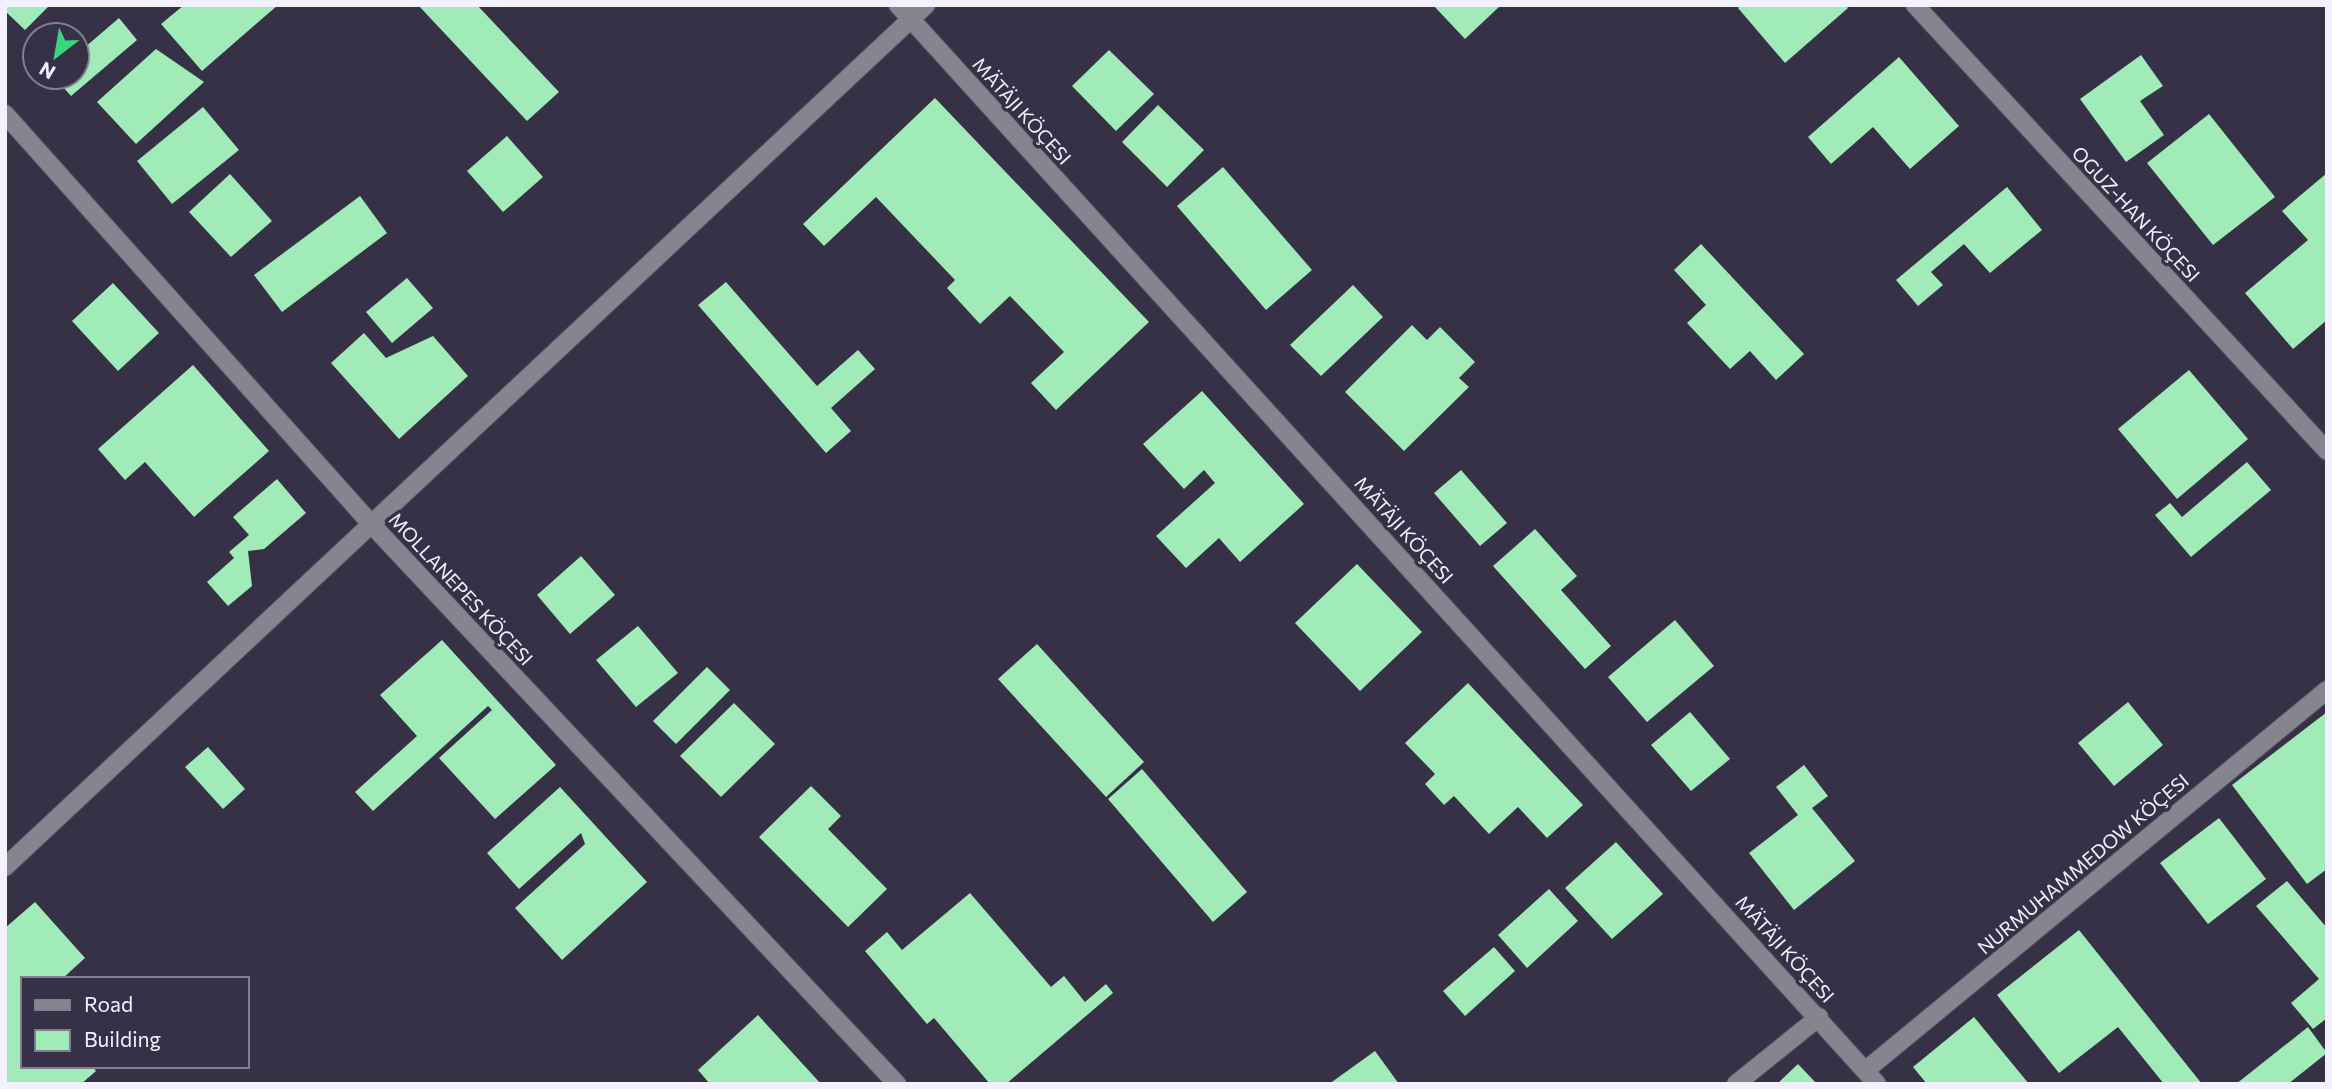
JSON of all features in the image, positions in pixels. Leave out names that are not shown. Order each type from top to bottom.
[{"type":"street","name":"MÄTÄJI KÖÇESI","points":[[898,5],[1871,1077]]},
{"type":"street","points":[[5,867],[373,526],[926,5]]},
{"type":"street","name":"OGUZ-HAN KÖÇESI","points":[[1915,5],[2327,451]]},
{"type":"street","name":"MOLLANEPES KÖÇESI","points":[[5,114],[373,526],[897,1084]]},
{"type":"street","name":"NURMUHAMMEDOW KÖÇESI","points":[[1871,1077],[2327,690]]},
{"type":"street","points":[[1736,1084],[1819,1017]]},
{"type":"building","points":[[5,5],[50,5],[34,21],[21,21],[21,26],[5,11]]},
{"type":"building","points":[[184,5],[278,5],[202,71],[161,24]]},
{"type":"building","points":[[418,5],[477,5],[559,92],[527,121]]},
{"type":"building","points":[[1433,5],[1501,5],[1465,39]]},
{"type":"building","points":[[1741,5],[1846,5],[1848,8],[1785,63],[1738,8]]},
{"type":"building","points":[[119,18],[137,40],[91,79],[91,42]]},
{"type":"building","points":[[156,49],[204,82],[136,144],[97,102]]},
{"type":"building","points":[[1109,50],[1154,94],[1116,131],[1072,86]]},
{"type":"building","points":[[2141,55],[2163,86],[2140,101],[2164,135],[2126,162],[2080,99]]},
{"type":"building","points":[[1899,57],[1959,126],[1910,169],[1873,127],[1831,164],[1808,137]]},
{"type":"building","points":[[935,98],[1149,322],[1056,410],[1031,383],[1064,352],[1010,296],[980,324],[947,288],[955,280],[876,197],[824,246],[803,224]]},
{"type":"building","points":[[1158,105],[1204,150],[1167,187],[1122,142]]},
{"type":"building","points":[[203,107],[239,150],[172,204],[137,161]]},
{"type":"building","points":[[2209,114],[2275,197],[2213,245],[2147,163]]},
{"type":"building","points":[[507,136],[543,177],[503,212],[467,171]]},
{"type":"building","points":[[1223,167],[1312,270],[1266,310],[1177,206]]},
{"type":"building","points":[[2327,173],[2327,320],[2293,349],[2245,293],[2308,240],[2282,211]]},
{"type":"building","points":[[230,174],[272,221],[231,257],[189,212]]},
{"type":"building","points":[[2007,187],[2042,230],[1990,273],[1964,244],[1931,272],[1943,285],[1918,306],[1896,280]]},
{"type":"building","points":[[360,196],[387,233],[282,312],[254,275]]},
{"type":"building","points":[[1701,244],[1804,354],[1776,380],[1750,351],[1730,369],[1687,323],[1706,305],[1674,270]]},
{"type":"building","points":[[407,278],[433,308],[392,343],[366,312]]},
{"type":"building","points":[[726,282],[817,386],[858,350],[875,369],[831,408],[851,431],[826,453],[698,305]]},
{"type":"building","points":[[113,283],[159,333],[118,371],[72,321]]},
{"type":"building","points":[[1353,285],[1383,317],[1321,376],[1290,345]]},
{"type":"building","points":[[1412,325],[1427,340],[1440,327],[1475,362],[1459,378],[1469,387],[1404,451],[1345,392]]},
{"type":"building","points":[[364,333],[386,358],[433,336],[468,376],[399,439],[331,363]]},
{"type":"building","points":[[193,365],[269,451],[194,517],[145,462],[125,480],[98,449]]},
{"type":"building","points":[[2189,370],[2248,439],[2177,499],[2118,429]]},
{"type":"building","points":[[1202,391],[1304,504],[1240,562],[1219,538],[1186,568],[1156,536],[1215,483],[1204,470],[1184,489],[1143,444]]},
{"type":"building","points":[[2247,462],[2271,490],[2191,557],[2155,515],[2170,503],[2182,517]]},
{"type":"building","points":[[1461,470],[1507,523],[1480,546],[1434,493]]},
{"type":"building","points":[[277,479],[306,513],[264,549],[248,551],[252,586],[228,606],[207,582],[234,558],[229,552],[249,535],[233,517]]},
{"type":"building","points":[[1535,529],[1577,576],[1561,590],[1611,646],[1585,669],[1493,566]]},
{"type":"building","points":[[581,556],[615,595],[570,634],[537,595]]},
{"type":"building","points":[[1357,564],[1422,632],[1360,691],[1295,623]]},
{"type":"building","points":[[1675,620],[1714,666],[1647,722],[1608,677]]},
{"type":"building","points":[[638,626],[678,673],[636,707],[596,660]]},
{"type":"building","points":[[442,640],[556,765],[495,819],[439,758],[492,710],[488,706],[373,811],[355,792],[417,736],[380,695]]},
{"type":"building","points":[[1037,644],[1144,762],[1106,797],[998,679]]},
{"type":"building","points":[[707,667],[730,690],[676,744],[653,721]]},
{"type":"building","points":[[1468,683],[1583,805],[1547,838],[1518,807],[1489,834],[1454,796],[1444,805],[1425,784],[1435,774],[1405,743]]},
{"type":"building","points":[[2128,702],[2163,745],[2114,786],[2078,743]]},
{"type":"building","points":[[734,703],[775,744],[721,797],[680,756]]},
{"type":"building","points":[[1690,712],[1730,759],[1691,791],[1651,745]]},
{"type":"building","points":[[2327,712],[2327,869],[2307,884],[2232,785]]},
{"type":"building","points":[[208,747],[245,789],[223,809],[185,767]]},
{"type":"building","points":[[1804,765],[1828,796],[1812,808],[1855,861],[1794,910],[1749,853],[1798,815],[1776,787]]},
{"type":"building","points":[[1142,769],[1247,892],[1213,922],[1108,799]]},
{"type":"building","points":[[811,786],[841,816],[828,829],[887,889],[848,927],[759,837]]},
{"type":"building","points":[[560,787],[647,882],[562,960],[515,908],[585,844],[581,833],[519,889],[487,853]]},
{"type":"building","points":[[2219,818],[2266,879],[2208,924],[2160,863]]},
{"type":"building","points":[[1616,842],[1663,894],[1612,939],[1565,888]]},
{"type":"building","points":[[2287,881],[2327,928],[2327,1018],[2313,1029],[2291,1003],[2319,979],[2256,906]]},
{"type":"building","points":[[1549,889],[1578,921],[1527,968],[1498,935]]},
{"type":"building","points":[[970,893],[1051,987],[1064,976],[1085,1002],[1106,984],[1113,993],[1006,1084],[990,1084],[934,1018],[927,1024],[865,951],[887,932],[902,950]]},
{"type":"building","points":[[35,902],[85,958],[64,977],[21,977],[21,1068],[94,1068],[96,1071],[81,1084],[5,1084],[5,928]]},
{"type":"building","points":[[2079,930],[2202,1084],[2164,1084],[2118,1027],[2059,1073],[1997,995]]},
{"type":"building","points":[[1494,947],[1515,971],[1465,1016],[1443,991]]},
{"type":"building","points":[[758,1015],[821,1084],[710,1084],[698,1070]]},
{"type":"building","points":[[1974,1017],[2029,1084],[1927,1084],[1913,1067]]},
{"type":"building","points":[[2308,1027],[2327,1053],[2288,1084],[2236,1084]]},
{"type":"building","points":[[1375,1051],[1399,1084],[1329,1084]]},
{"type":"building","points":[[1798,1064],[1817,1084],[1777,1084]]}]
